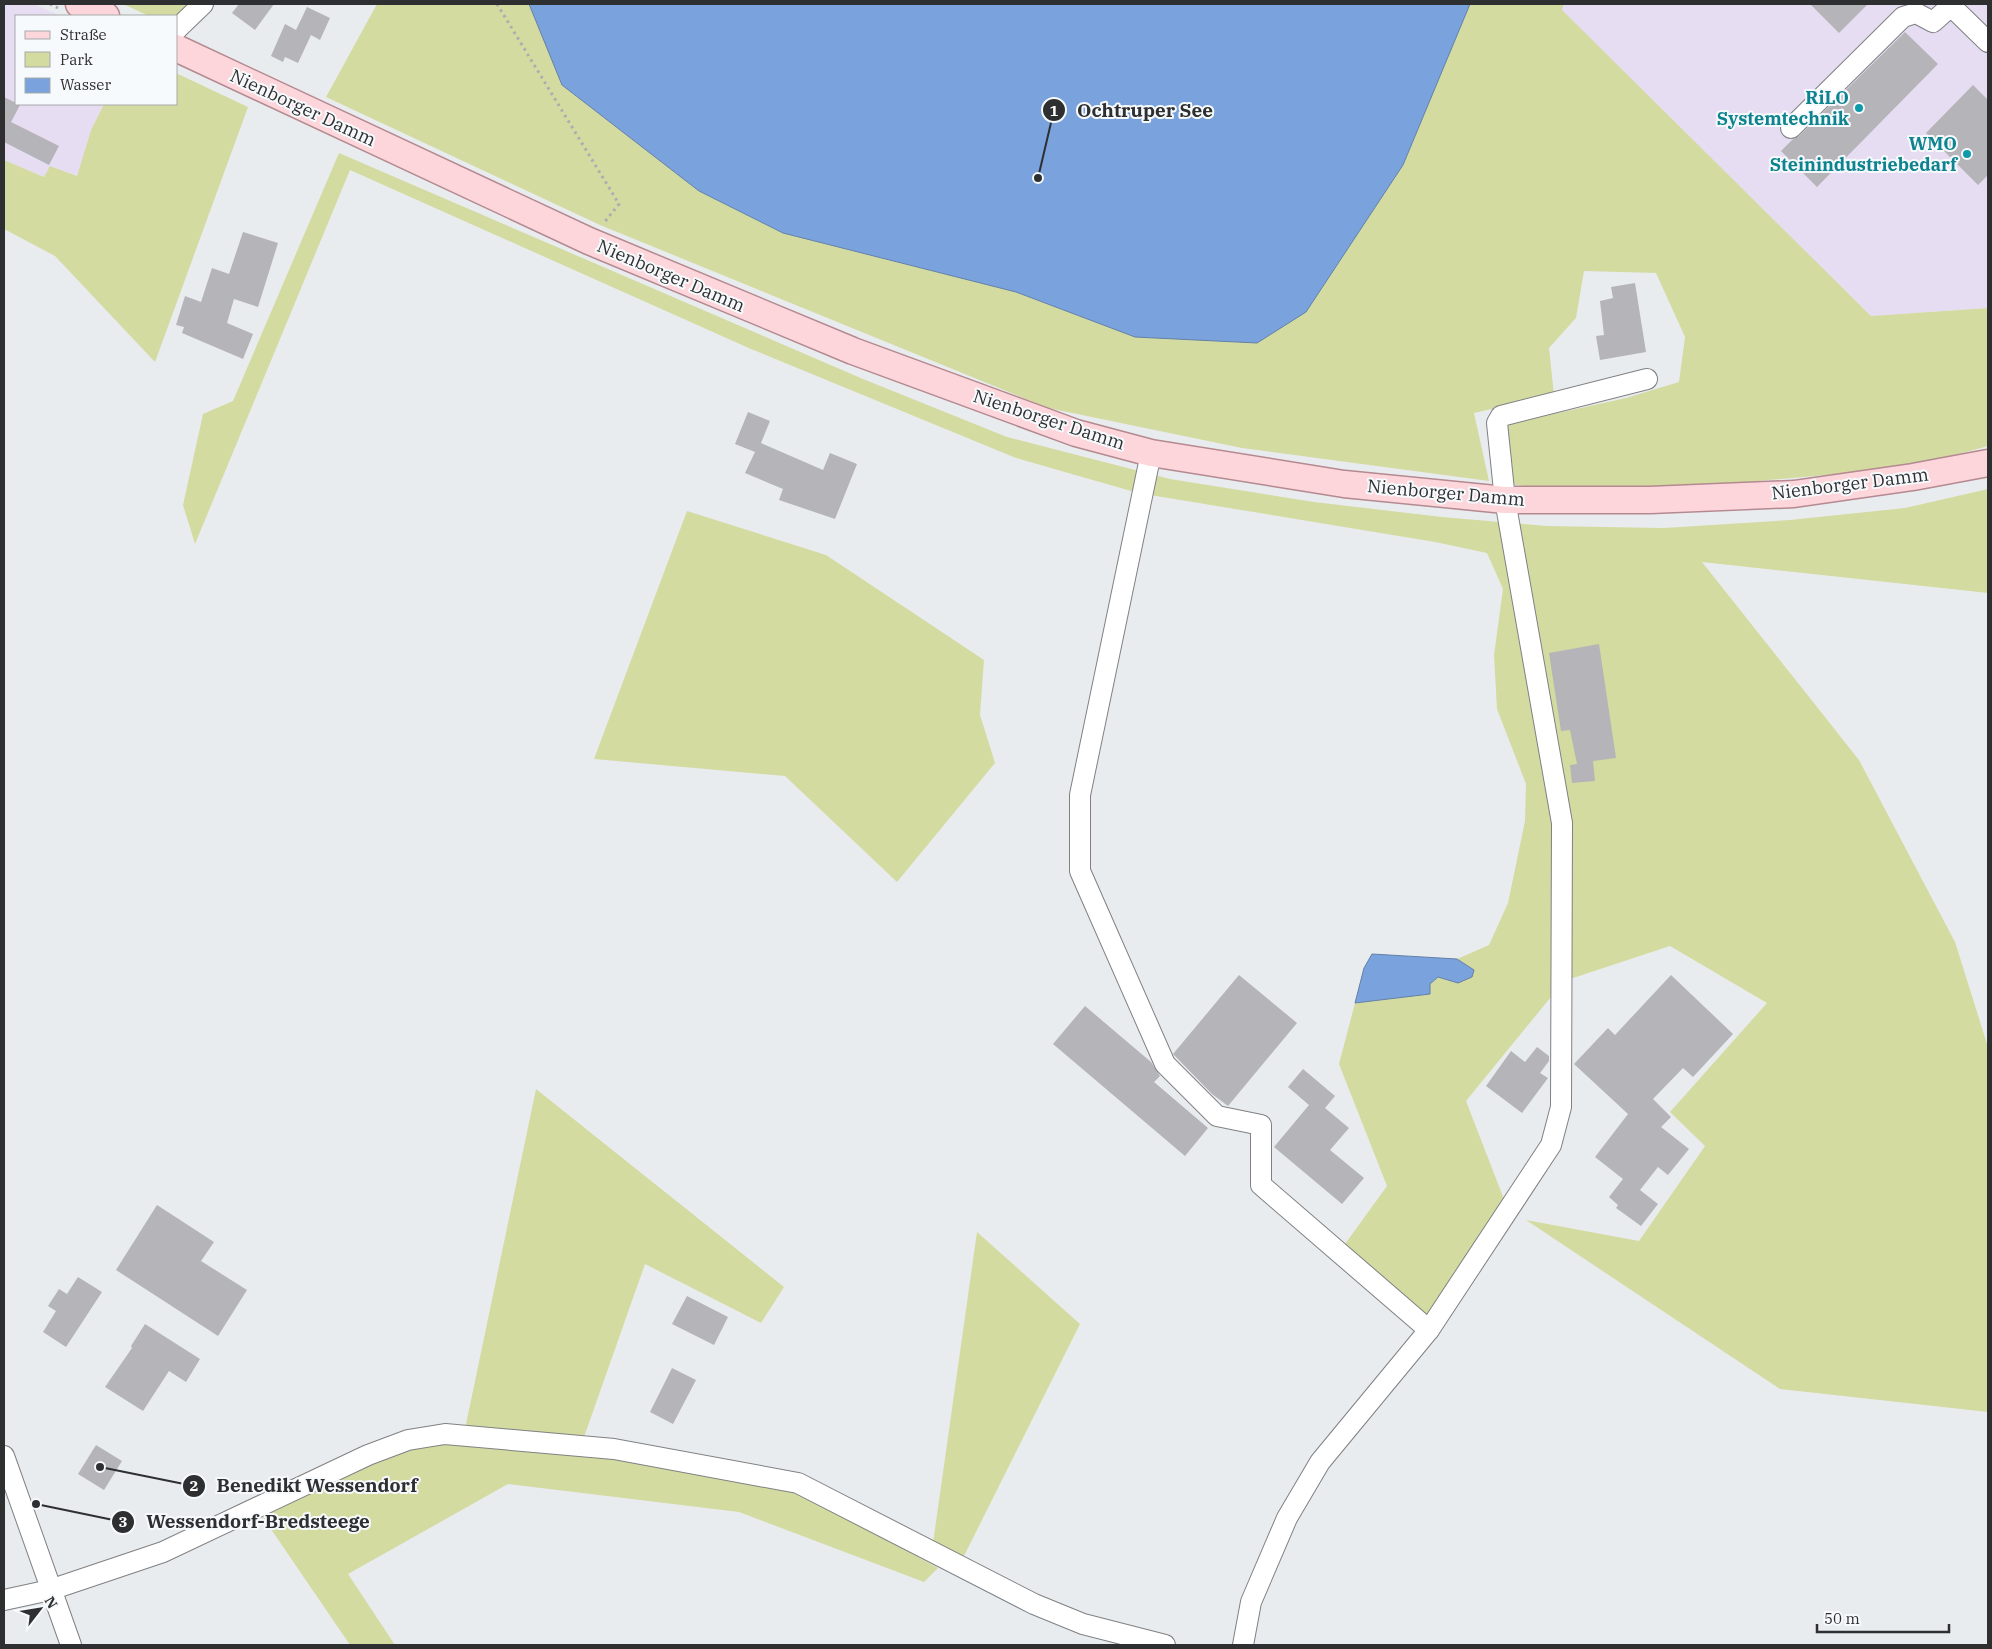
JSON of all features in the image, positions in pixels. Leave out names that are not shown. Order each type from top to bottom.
[{"type":"main road","points":[[79,4],[104,15]]},
{"type":"main road","name":"Nienborger Damm","points":[[178,49],[589,241],[853,351],[1076,433],[1151,453],[1344,484],[1505,500],[1650,500],[1794,494],[1913,477],[1988,463]]},
{"type":"street","points":[[178,28],[203,4]]},
{"type":"street","points":[[1791,128],[1903,17],[1916,13],[1933,22],[1950,5],[1988,42]]},
{"type":"street","points":[[1243,1645],[1251,1602],[1287,1518],[1320,1462],[1429,1330],[1551,1145],[1561,1106],[1562,823],[1505,500],[1497,423],[1501,416],[1646,379]]},
{"type":"street","points":[[1151,453],[1080,795],[1080,871],[1165,1064],[1217,1116],[1262,1125],[1261,1185],[1429,1330]]},
{"type":"street","points":[[4,1600],[50,1590],[163,1552],[368,1455],[408,1440],[445,1434],[614,1449],[798,1483],[1034,1604],[1083,1624],[1165,1645]]},
{"type":"street","points":[[4,1456],[71,1645]]},
{"type":"path","points":[[497,4],[619,204],[589,241]]},
{"type":"shaded area","points":[[4,4],[34,4],[58,15],[15,15],[15,105],[104,105],[91,130],[77,176],[51,166],[44,177],[4,160]]},
{"type":"shaded area","points":[[1564,4],[1988,4],[1988,308],[1871,316],[1561,10]]},
{"type":"green space","points":[[123,4],[189,4],[176,15],[147,15]]},
{"type":"green space","points":[[377,4],[529,4],[562,85],[699,191],[783,233],[1016,292],[1135,337],[1306,312],[1403,165],[1470,4],[1564,4],[1562,10],[1871,316],[1988,308],[1988,446],[1908,468],[1735,483],[1569,493],[1511,484],[1504,425],[1626,398],[1679,382],[1685,337],[1656,273],[1584,271],[1576,318],[1549,348],[1554,395],[1474,413],[1489,481],[1242,448],[1048,408],[600,225],[326,97]]},
{"type":"green space","points":[[178,74],[248,107],[155,362],[55,256],[4,229],[4,160],[44,177],[50,166],[77,176],[91,130],[104,105],[178,105]]},
{"type":"green space","points":[[339,153],[863,379],[1007,437],[1170,479],[1314,502],[1442,517],[1547,526],[1664,528],[1790,520],[1905,508],[1988,489],[1988,593],[1702,562],[1859,760],[1955,942],[1988,1047],[1988,1412],[1780,1389],[1526,1220],[1639,1241],[1705,1146],[1670,1112],[1767,1003],[1670,946],[1564,981],[1466,1101],[1507,1207],[1425,1320],[1340,1251],[1387,1186],[1339,1064],[1355,1003],[1430,994],[1430,984],[1438,977],[1458,982],[1473,970],[1457,959],[1489,945],[1508,903],[1525,821],[1526,784],[1497,709],[1494,655],[1503,589],[1487,553],[1435,542],[1138,493],[1016,458],[751,349],[350,170],[195,544],[183,505],[203,414],[233,401]]},
{"type":"green space","points":[[687,511],[826,555],[984,660],[980,715],[995,763],[897,882],[785,776],[594,759]]},
{"type":"green space","points":[[536,1089],[784,1287],[761,1323],[645,1264],[584,1437],[465,1429]]},
{"type":"green space","points":[[977,1232],[1080,1324],[963,1558],[933,1543]]},
{"type":"green space","points":[[443,1437],[609,1455],[795,1490],[938,1568],[924,1582],[739,1512],[508,1484],[348,1574],[395,1645],[350,1645],[260,1513],[374,1459]]},
{"type":"water","points":[[529,4],[1470,4],[1403,165],[1306,312],[1257,343],[1135,337],[1016,292],[783,233],[699,191],[562,85]]},
{"type":"water","points":[[1372,954],[1457,959],[1474,970],[1472,977],[1458,983],[1438,977],[1430,984],[1430,994],[1355,1003],[1364,968]]},
{"type":"building","points":[[239,4],[274,4],[255,30],[232,13]]},
{"type":"building","points":[[1810,4],[1868,4],[1839,33]]},
{"type":"building","points":[[307,7],[330,18],[320,40],[311,35],[298,63],[285,57],[283,62],[271,56],[285,24],[296,30]]},
{"type":"building","name":"RiLO Systemtechnik","points":[[1905,32],[1938,64],[1817,187],[1781,151],[1799,136]]},
{"type":"building","name":"WMO Steinindustriebedarf","points":[[1973,85],[1988,100],[1988,175],[1978,185],[1926,133]]},
{"type":"building","points":[[4,97],[15,102],[15,105],[20,105],[11,122],[59,146],[49,165],[4,142]]},
{"type":"building","points":[[243,232],[278,243],[258,307],[234,299],[227,323],[253,334],[243,359],[182,333],[184,327],[176,325],[185,296],[201,302],[212,268],[229,274]]},
{"type":"building","points":[[1635,283],[1646,352],[1600,360],[1596,336],[1604,335],[1600,301],[1613,298],[1611,287]]},
{"type":"building","points":[[748,412],[770,421],[761,443],[823,470],[830,453],[857,464],[835,519],[779,500],[783,489],[745,473],[755,452],[735,444]]},
{"type":"building","points":[[1599,644],[1616,758],[1593,761],[1595,781],[1572,783],[1570,765],[1577,764],[1570,730],[1561,731],[1549,653]]},
{"type":"building","points":[[1239,975],[1297,1023],[1228,1106],[1212,1094],[1173,1054]]},
{"type":"building","points":[[1671,975],[1733,1034],[1693,1077],[1683,1068],[1653,1099],[1671,1117],[1661,1127],[1689,1149],[1668,1175],[1658,1167],[1640,1190],[1658,1204],[1641,1226],[1616,1208],[1618,1205],[1609,1197],[1623,1179],[1595,1157],[1628,1114],[1574,1064],[1608,1028],[1615,1035]]},
{"type":"building","points":[[1085,1006],[1151,1062],[1160,1076],[1154,1082],[1208,1128],[1185,1156],[1053,1044]]},
{"type":"building","points":[[1537,1047],[1549,1056],[1549,1061],[1540,1073],[1548,1078],[1522,1113],[1486,1086],[1511,1051],[1525,1062]]},
{"type":"building","points":[[1303,1069],[1335,1096],[1325,1108],[1349,1128],[1330,1150],[1364,1178],[1342,1204],[1274,1147],[1309,1105],[1288,1087]]},
{"type":"building","points":[[157,1205],[214,1242],[201,1261],[247,1290],[218,1336],[116,1270]]},
{"type":"building","points":[[78,1277],[102,1292],[66,1347],[43,1332],[56,1311],[48,1306],[59,1289],[67,1294]]},
{"type":"building","points":[[687,1296],[728,1317],[714,1345],[672,1324]]},
{"type":"building","points":[[145,1324],[200,1359],[186,1382],[169,1371],[143,1411],[105,1387],[132,1348],[131,1346]]},
{"type":"building","points":[[672,1368],[696,1380],[673,1424],[650,1412]]},
{"type":"building","points":[[96,1445],[122,1461],[104,1490],[78,1474]]},
{"type":"place","name":"RiLO Systemtechnik","points":[[1859,108]]},
{"type":"place","name":"WMO Steinindustriebedarf","points":[[1967,154]]},
{"type":"place","name":"Ochtruper See","points":[[1038,178]]},
{"type":"place","name":"Benedikt Wessendorf","points":[[100,1467]]},
{"type":"place","name":"Wessendorf-Bredsteege","points":[[36,1504]]}]
